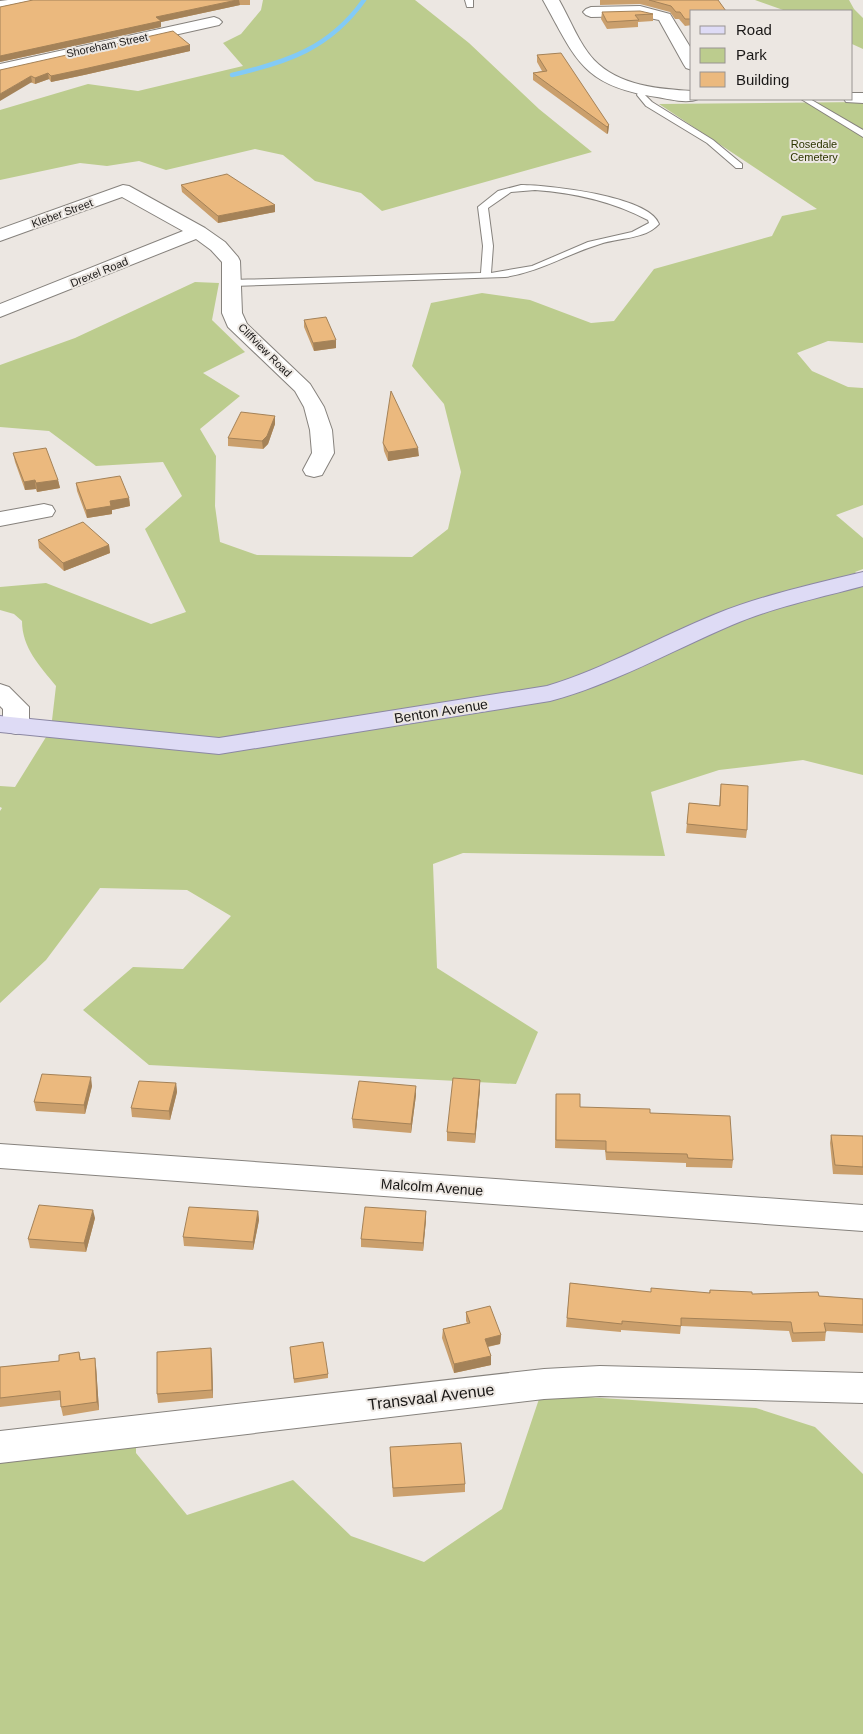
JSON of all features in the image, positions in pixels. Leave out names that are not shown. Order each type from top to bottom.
[{"type":"main road","name":"Benton Avenue","points":[[8,725],[219,746],[550,693],[613,672],[725,619],[769,604],[863,579]]},
{"type":"street","points":[[0,6],[32,0]]},
{"type":"street","points":[[551,0],[590,64],[614,80],[643,89],[690,96]]},
{"type":"street","points":[[591,12],[640,11],[665,17],[690,61]]},
{"type":"street","name":"Shoreham Street","points":[[0,69],[214,22]]},
{"type":"street","name":"Cliffview Road","points":[[123,190],[198,232],[218,246],[230,261],[232,313],[238,327],[303,388],[314,407],[321,430],[323,453],[314,470]]},
{"type":"street","name":"Kleber Street","points":[[0,236],[123,190]]},
{"type":"street","name":"Drexel Road","points":[[0,311],[198,232]]},
{"type":"street","points":[[0,519],[44,511]]},
{"type":"street","points":[[1,692],[16,707],[8,725]]},
{"type":"street","name":"Malcolm Avenue","points":[[0,1156],[863,1218]]},
{"type":"street","name":"Transvaal Avenue","points":[[0,1447],[544,1384],[600,1381],[863,1388]]},
{"type":"lane","points":[[643,89],[641,95],[650,104],[721,149],[734,159],[739,166]]},
{"type":"lane","points":[[807,100],[863,134]]},
{"type":"lane","points":[[232,282],[486,276],[512,274],[536,268],[599,241],[644,232],[654,224],[652,218],[626,205],[580,193],[545,188],[510,190],[495,196],[483,207],[488,246],[486,276]]},
{"type":"green space","points":[[263,0],[415,0],[469,43],[539,109],[592,152],[382,211],[361,193],[315,181],[283,155],[255,149],[166,170],[139,161],[107,166],[80,163],[0,180],[0,110],[88,84],[138,91],[243,66],[223,43],[241,34],[261,10]]},
{"type":"green space","points":[[755,0],[849,0],[854,9],[863,18],[863,49],[853,44],[853,10],[783,10]]},
{"type":"green space","name":"Rosedale Cemetery","points":[[863,102],[863,343],[828,341],[797,353],[812,371],[848,387],[863,388],[863,505],[836,515],[863,538],[863,569],[855,572],[863,579],[863,775],[803,760],[719,770],[651,792],[665,856],[463,853],[433,864],[437,968],[538,1032],[516,1084],[149,1065],[83,1010],[133,967],[183,969],[231,916],[187,890],[100,888],[46,960],[0,1003],[0,811],[2,808],[0,807],[0,786],[15,787],[51,729],[56,686],[33,656],[25,640],[22,621],[14,614],[0,610],[0,587],[46,583],[151,624],[186,612],[145,529],[182,496],[163,462],[96,466],[49,431],[0,427],[0,365],[75,338],[195,282],[219,283],[212,320],[245,352],[203,373],[240,396],[200,429],[216,456],[215,506],[220,542],[257,555],[412,557],[448,529],[461,472],[444,404],[412,366],[431,303],[482,293],[530,300],[591,323],[614,321],[654,269],[772,236],[782,216],[817,209],[659,104]]},
{"type":"green space","points":[[586,1397],[756,1408],[815,1427],[863,1474],[863,1734],[0,1734],[0,1463],[136,1446],[136,1453],[187,1515],[293,1480],[351,1536],[424,1562],[502,1509],[539,1399]]},
{"type":"building","points":[[33,0],[237,0],[156,17],[161,21],[0,56],[0,7]]},
{"type":"building","points":[[649,0],[718,0],[725,10],[690,10],[690,19],[685,19],[680,12],[676,12],[671,6]]},
{"type":"building","points":[[640,11],[653,14],[635,15],[639,20],[607,22],[602,12]]},
{"type":"building","points":[[173,31],[190,45],[51,76],[48,73],[35,78],[31,76],[0,94],[0,70]]},
{"type":"building","points":[[561,53],[609,125],[607,127],[533,73],[547,71],[537,55]]},
{"type":"building","points":[[227,174],[275,205],[218,216],[181,185]]},
{"type":"building","points":[[326,317],[336,340],[313,343],[304,320]]},
{"type":"building","points":[[391,391],[418,448],[388,452],[383,443]]},
{"type":"building","points":[[241,412],[275,416],[267,436],[262,441],[228,438]]},
{"type":"building","points":[[46,448],[58,480],[36,483],[35,480],[24,482],[13,453]]},
{"type":"building","points":[[120,476],[129,498],[110,501],[111,506],[86,510],[76,483]]},
{"type":"building","points":[[83,522],[109,545],[63,563],[38,540]]},
{"type":"building","points":[[721,784],[748,786],[747,830],[687,824],[689,803],[720,806]]},
{"type":"building","points":[[42,1074],[91,1077],[84,1105],[34,1102]]},
{"type":"building","points":[[453,1078],[480,1080],[475,1134],[447,1132]]},
{"type":"building","points":[[139,1081],[176,1083],[169,1111],[131,1108]]},
{"type":"building","points":[[359,1081],[416,1086],[411,1124],[352,1119]]},
{"type":"building","points":[[556,1094],[580,1094],[580,1107],[650,1109],[650,1113],[730,1116],[733,1160],[688,1158],[687,1154],[606,1152],[606,1141],[556,1140]]},
{"type":"building","points":[[831,1135],[863,1136],[863,1167],[835,1165]]},
{"type":"building","points":[[39,1205],[93,1210],[84,1243],[28,1239]]},
{"type":"building","points":[[189,1207],[258,1211],[253,1242],[183,1237]]},
{"type":"building","points":[[365,1207],[426,1211],[423,1243],[361,1239]]},
{"type":"building","points":[[570,1283],[651,1292],[651,1288],[710,1293],[710,1290],[752,1292],[752,1294],[818,1292],[819,1296],[863,1299],[863,1325],[824,1323],[826,1332],[793,1333],[791,1322],[681,1318],[681,1326],[622,1321],[622,1324],[567,1318]]},
{"type":"building","points":[[490,1306],[501,1335],[485,1339],[491,1356],[454,1364],[443,1329],[470,1323],[466,1312]]},
{"type":"building","points":[[323,1342],[328,1374],[294,1379],[290,1347]]},
{"type":"building","points":[[211,1348],[212,1390],[157,1394],[157,1352]]},
{"type":"building","points":[[79,1352],[80,1360],[95,1358],[97,1402],[61,1407],[60,1391],[0,1398],[0,1367],[59,1361],[59,1355]]},
{"type":"building","points":[[461,1443],[465,1484],[393,1488],[390,1447]]},
{"type":"waterway","points":[[232,75],[271,65],[306,51],[337,30],[364,0]]}]
